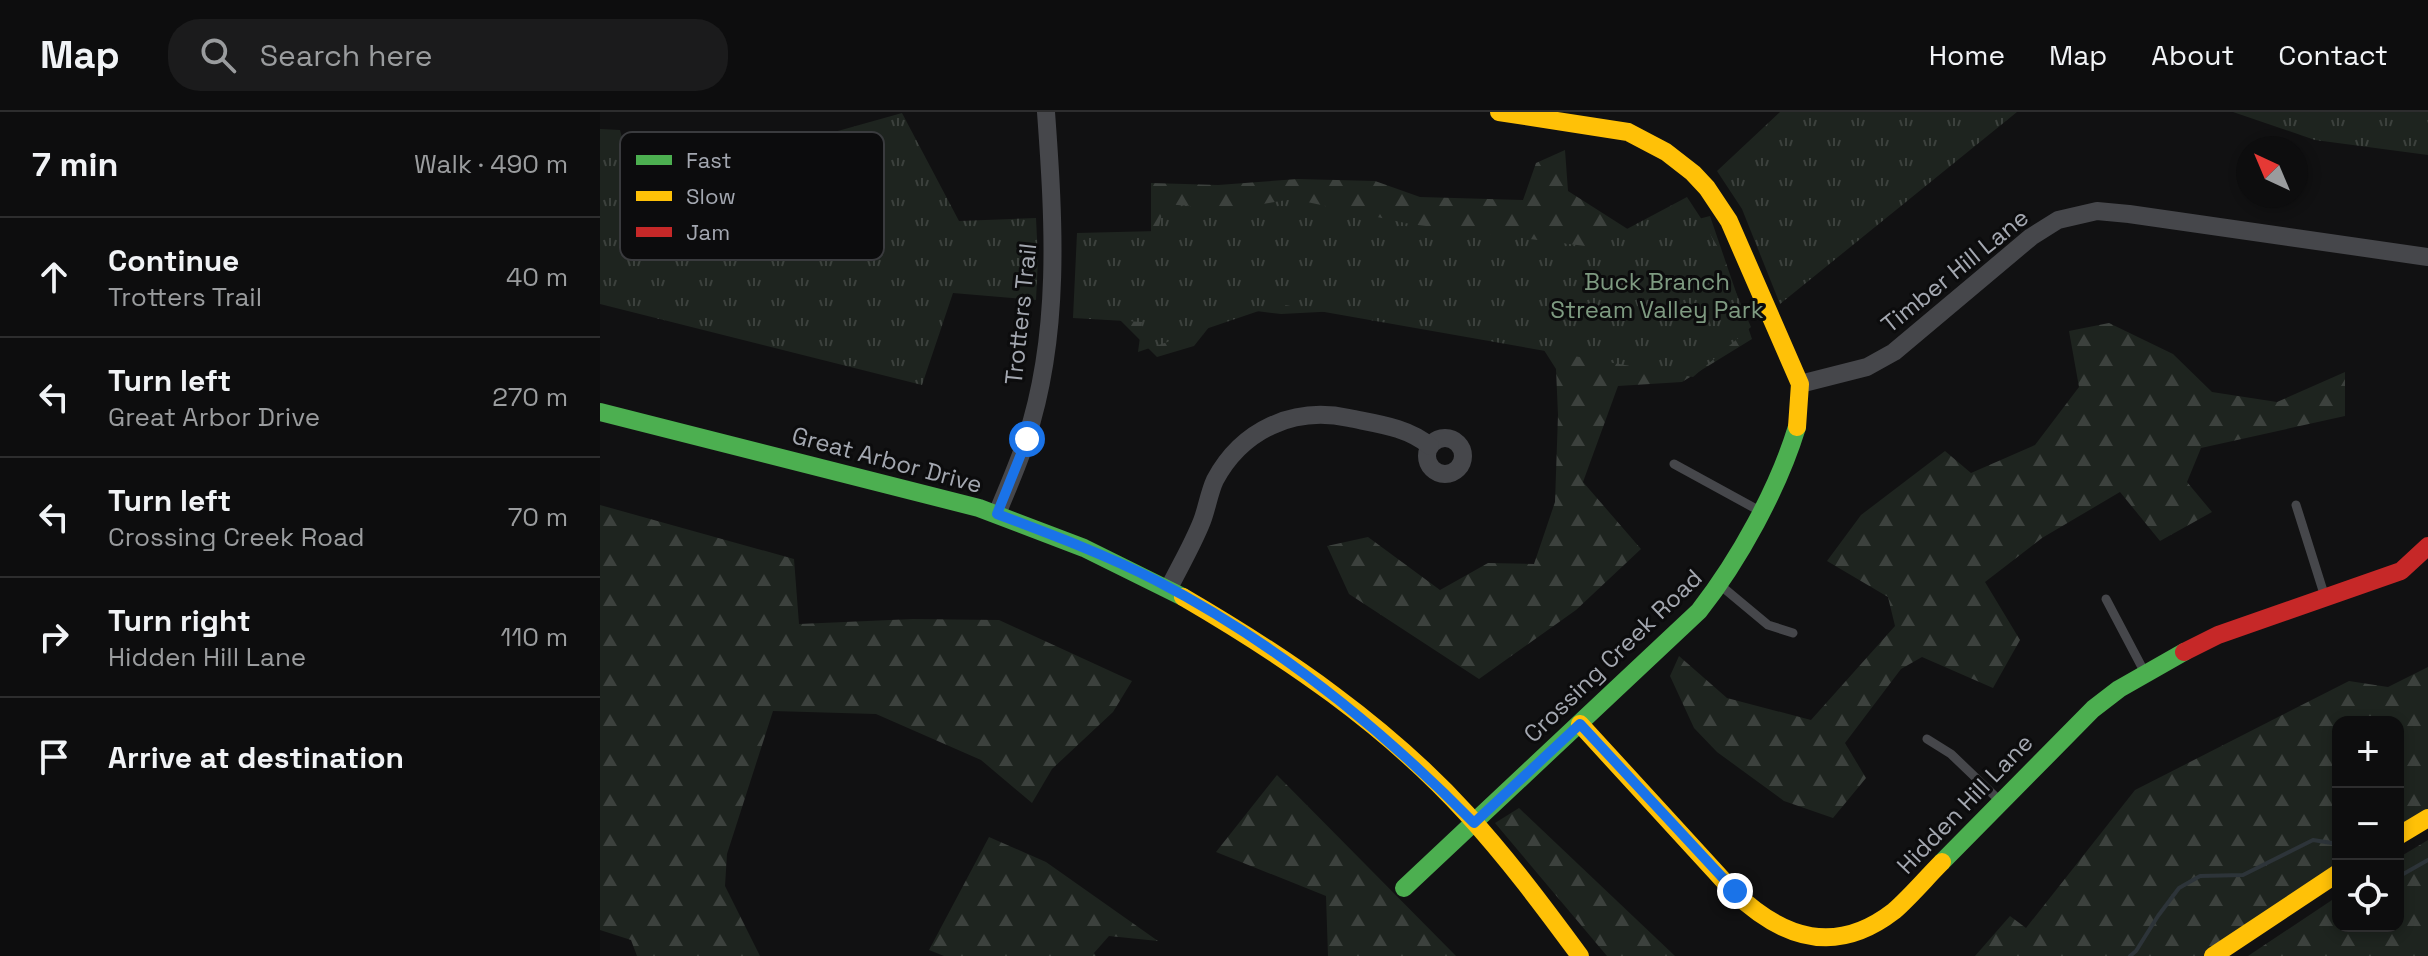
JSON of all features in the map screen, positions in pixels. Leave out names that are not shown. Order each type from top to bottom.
[{"type":"street","name":"Trotters Trail","points":[[997,514],[1027,439],[1047,337],[1053,277],[1054,220],[1046,112]]},
{"type":"street","name":"Crossing Creek Road","points":[[1404,888],[1699,611],[1720,585],[1761,511],[1794,441],[1799,422],[1800,384],[1729,221],[1693,173],[1666,152],[1628,132],[1546,115],[1499,112]]},
{"type":"street","name":"Timber Hill Lane","points":[[1800,384],[1867,367],[1894,352],[2031,237],[2058,220],[2078,214],[2097,211],[2129,214],[2428,257]]},
{"type":"street","name":"Great Arbor Drive","points":[[600,412],[997,514],[1073,543],[1169,588],[1254,637],[1342,701],[1427,775],[1542,901],[1580,956]]},
{"type":"street","points":[[1169,588],[1202,523],[1214,483],[1229,457],[1247,439],[1267,426],[1310,414],[1331,414],[1401,429],[1430,446]]},
{"type":"street","name":"Hidden Hill Lane","points":[[1580,724],[1755,911],[1780,928],[1798,935],[1852,935],[1883,920],[2093,709],[2145,673],[2231,629],[2401,571],[2428,546]]},
{"type":"street","points":[[2404,832],[2428,818]]},
{"type":"street","points":[[2213,956],[2332,877]]},
{"type":"lane","points":[[1674,464],[1761,511]]},
{"type":"lane","points":[[2296,505],[2325,597]]},
{"type":"lane","points":[[1720,585],[1768,625],[1793,633]]},
{"type":"lane","points":[[2106,599],[2145,673]]},
{"type":"lane","points":[[1927,739],[1951,754],[2000,801]]},
{"type":"green space","name":"Buck Branch Stream Valley Park","points":[[1780,112],[2017,112],[1780,304],[1742,209],[1717,171]]},
{"type":"green space","points":[[2233,112],[2428,112],[2428,155],[2303,136]]},
{"type":"green space","points":[[902,113],[959,221],[1036,218],[1036,300],[953,293],[922,385],[600,304],[600,129],[621,132],[620,260],[884,260],[884,132],[834,132]]},
{"type":"green space","points":[[1565,150],[1568,191],[1637,235],[1710,216],[1752,339],[1682,382],[1618,386],[1583,482],[1641,549],[1576,610],[1479,679],[1349,594],[1327,546],[1368,537],[1440,590],[1488,563],[1534,564],[1555,502],[1558,415],[1556,369],[1535,336],[1377,309],[1281,314],[1225,307],[1194,346],[1157,357],[1086,286],[1151,241],[1151,183],[1218,185],[1298,179],[1375,181],[1420,197],[1523,200],[1536,163]]},
{"type":"green space","name":"Buck Branch Stream Valley Park","points":[[1687,197],[1708,229],[1751,327],[1693,377],[1279,304],[1138,352],[1142,322],[1073,318],[1077,233],[1158,231],[1164,204],[1231,209],[1293,199],[1410,224],[1593,247]]},
{"type":"green space","points":[[2109,323],[2173,354],[2212,392],[2277,402],[2345,372],[2345,416],[2201,448],[2187,482],[2212,512],[2160,541],[2120,492],[2042,538],[1985,582],[2020,640],[1993,688],[1922,657],[1901,669],[1845,743],[1866,778],[1833,818],[1784,801],[1717,752],[1694,728],[1670,676],[1679,656],[1727,698],[1811,720],[1895,626],[1888,597],[1827,561],[1861,515],[1945,451],[1971,473],[2035,445],[2079,387],[2069,331]]},
{"type":"green space","points":[[600,505],[794,559],[799,624],[913,619],[999,620],[1132,681],[1113,712],[1052,769],[1032,803],[981,760],[876,714],[773,711],[727,854],[725,886],[760,956],[637,956],[631,940],[600,930]]},
{"type":"green space","points":[[2428,667],[2428,818],[2404,832],[2404,716],[2332,716],[2332,877],[2213,956],[1975,956],[2010,916],[2026,928],[2135,790],[2349,681],[2388,687]]},
{"type":"green space","points":[[1277,775],[1456,956],[1328,956],[1326,896],[1216,852]]},
{"type":"green space","points":[[1519,808],[1675,956],[1607,956],[1495,823]]},
{"type":"green space","points":[[989,837],[1046,862],[1158,941],[1109,936],[1094,953],[1096,956],[944,956],[929,950]]},
{"type":"green space","points":[[2428,840],[2428,956],[2248,956],[2332,900],[2332,932],[2404,932],[2404,854]]},
{"type":"waterway","points":[[2130,956],[2179,888],[2200,876],[2243,875],[2313,840],[2332,843]]},
{"type":"waterway","points":[[2404,874],[2428,860]]},
{"type":"traffic: fast","points":[[600,412],[979,508],[1084,548],[1183,597]]},
{"type":"traffic: fast","points":[[1404,888],[1699,611],[1756,523],[1797,427]]},
{"type":"traffic: fast","points":[[1942,862],[2093,709],[2119,689],[2184,652]]},
{"type":"traffic: slow","points":[[1499,112],[1628,132],[1666,152],[1693,173],[1729,221],[1800,384],[1797,427]]},
{"type":"traffic: slow","points":[[1183,597],[1297,669],[1403,751],[1482,831],[1580,956]]},
{"type":"traffic: slow","points":[[1580,724],[1734,892],[1753,908],[1791,931],[1831,937],[1851,934],[1872,925],[1894,911],[1942,862]]},
{"type":"traffic: slow","points":[[2404,832],[2428,818]]},
{"type":"traffic: slow","points":[[2213,956],[2332,877]]},
{"type":"traffic: jam","points":[[2184,652],[2218,635],[2401,571],[2428,546]]},
{"type":"route","points":[[1027,439],[997,514],[1151,578],[1254,637],[1316,681],[1383,735],[1474,823],[1580,724],[1735,891]]}]
